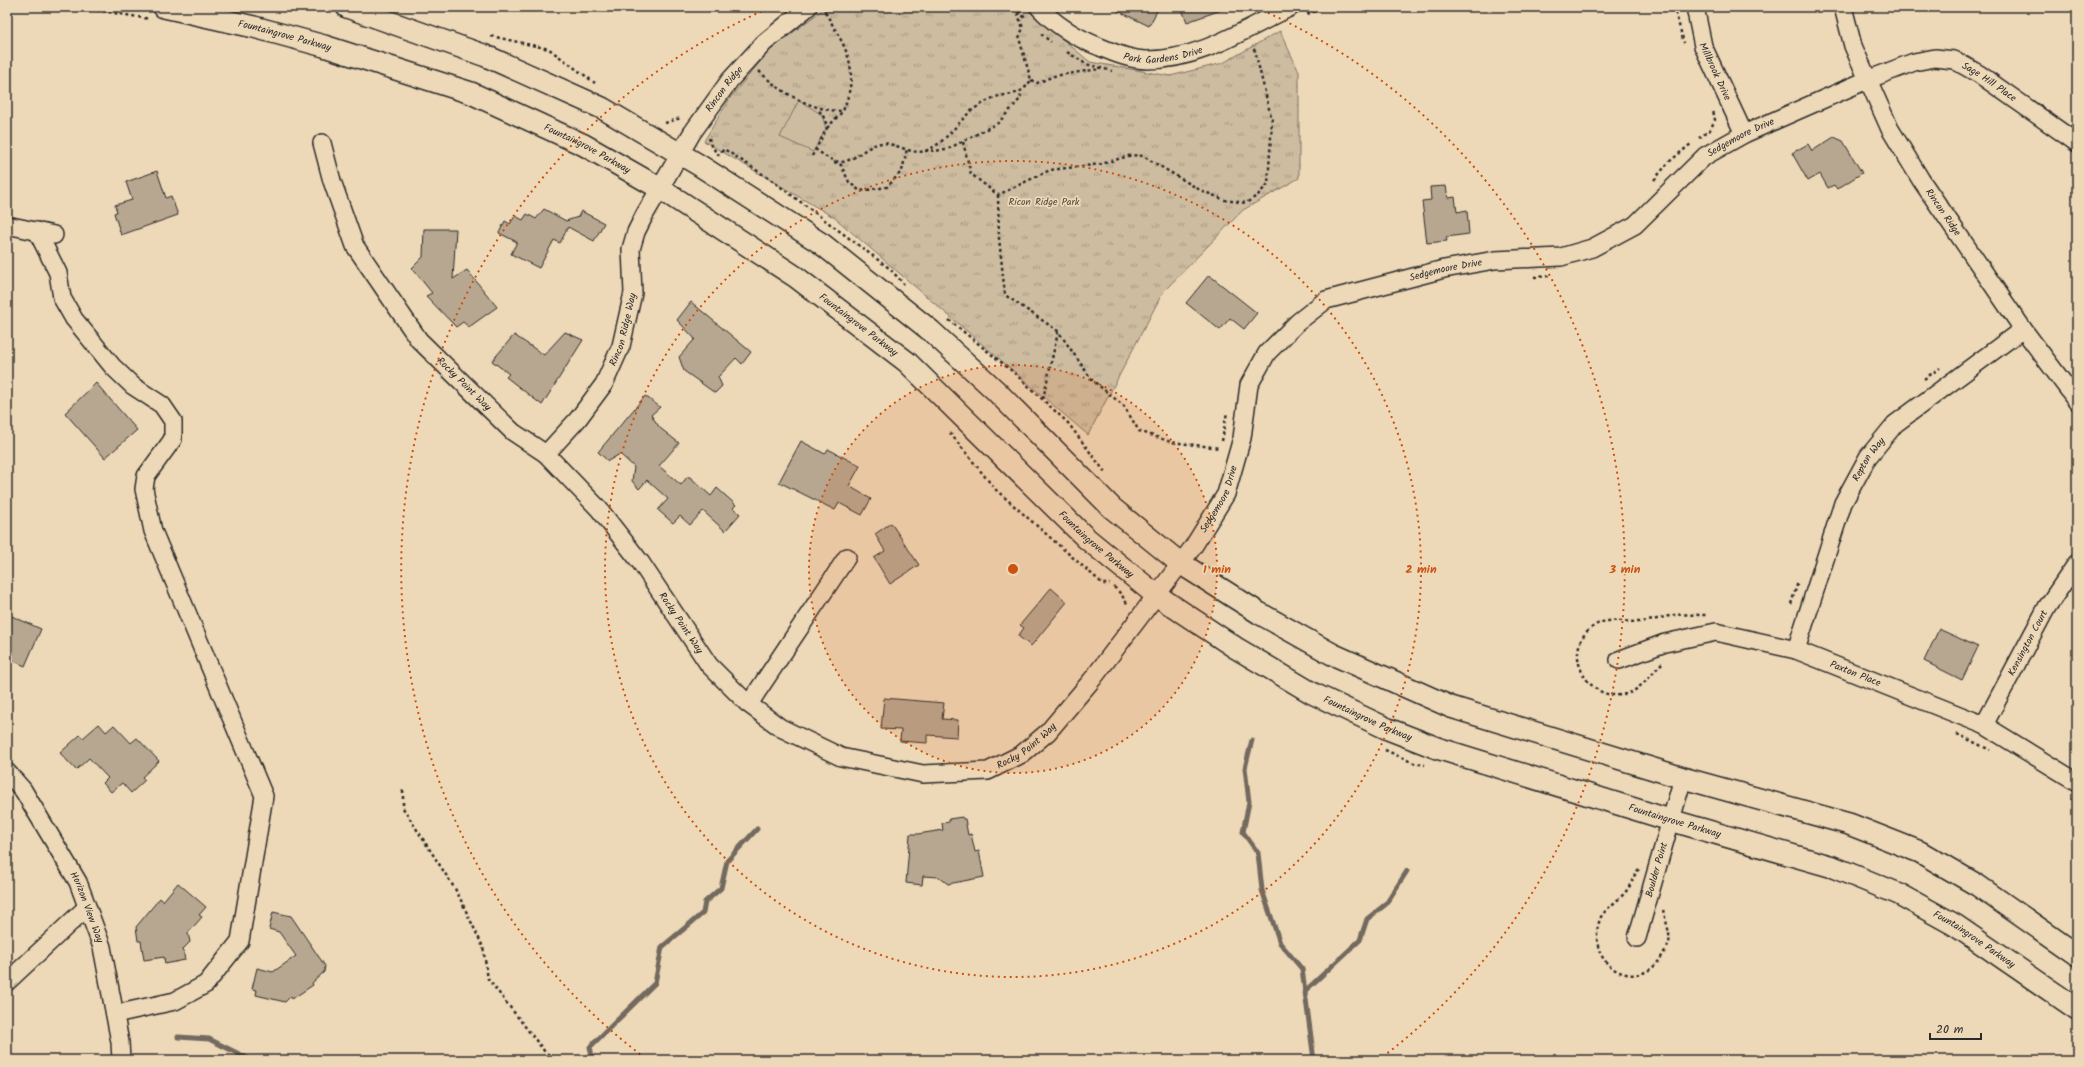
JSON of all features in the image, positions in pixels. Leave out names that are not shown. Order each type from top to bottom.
[{"type":"main road","points":[[347,7],[486,56],[602,108],[681,154],[822,244],[931,331],[995,390],[1112,508],[1180,563],[1258,612],[1332,654],[1451,707],[1683,778],[1849,824],[1920,852],[1977,885],[2077,955]]},
{"type":"main road","name":"Fountaingrove Parkway","points":[[159,13],[254,27],[324,46],[471,93],[584,145],[661,189],[796,277],[907,362],[1086,538],[1156,595],[1236,648],[1312,693],[1388,729],[1437,748],[1670,820],[1833,867],[1899,894],[1955,924],[2077,1009]]},
{"type":"street","name":"Park Gardens Drive","points":[[1039,7],[1065,30],[1088,42],[1116,54],[1146,60],[1190,55],[1291,7]]},
{"type":"street","name":"Millbrook Drive","points":[[1694,7],[1702,46],[1744,134]]},
{"type":"street","name":"Rincon Ridge","points":[[1843,7],[1853,46],[1890,129],[1921,180],[2023,329],[2077,400]]},
{"type":"street","name":"Rincon Ridge","points":[[661,189],[711,105],[748,60],[808,10]]},
{"type":"street","name":"Sage Hill Place","points":[[1867,80],[1914,62],[1935,58],[1954,60],[1979,74],[2077,143]]},
{"type":"street","name":"Sedgemoore Drive","points":[[1156,595],[1194,547],[1226,494],[1242,438],[1249,385],[1267,352],[1298,322],[1326,300],[1444,269],[1495,260],[1561,257],[1592,248],[1635,225],[1705,156],[1744,134],[1867,80]]},
{"type":"street","name":"Rocky Point Way","points":[[322,143],[332,180],[355,246],[419,340],[513,432],[546,454],[599,509],[636,557],[709,665],[749,704],[781,728],[842,757],[923,774],[988,771],[1022,754],[1048,732],[1091,681],[1156,595]]},
{"type":"street","name":"Rincon Ridge Way","points":[[546,454],[578,418],[604,384],[621,346],[633,293],[631,249],[636,232],[645,214],[661,189]]},
{"type":"street","points":[[7,225],[54,235]]},
{"type":"street","points":[[37,231],[58,273],[62,298],[74,319],[113,367],[133,386],[162,406],[173,421],[173,439],[146,476],[144,489],[153,531],[264,796],[240,941],[206,984],[175,1001],[115,1014]]},
{"type":"street","name":"Repton Way","points":[[1796,650],[1843,503],[1868,457],[1895,424],[2023,329]]},
{"type":"street","points":[[749,704],[847,556]]},
{"type":"street","name":"Kensington Court","points":[[1984,725],[2047,607],[2077,563]]},
{"type":"street","name":"Paxton Place","points":[[1619,660],[1665,643],[1716,632],[1796,650],[1984,725],[2077,782]]},
{"type":"street","name":"Horizon View Way","points":[[7,772],[23,790],[78,882],[102,947],[120,1042],[121,1060]]},
{"type":"street","name":"Boulder Point","points":[[1637,938],[1683,778]]},
{"type":"street","points":[[7,982],[87,907]]},
{"type":"path","points":[[79,7],[159,13]]},
{"type":"path","points":[[812,156],[827,128],[843,111],[850,94],[852,69],[850,57],[823,7]]},
{"type":"path","points":[[808,10],[825,11],[830,7]]},
{"type":"path","points":[[1014,7],[1023,28],[1019,38],[1031,80],[1037,83],[1054,76],[1100,69]]},
{"type":"path","points":[[998,195],[1050,170],[1101,164],[1132,155],[1143,156],[1200,190],[1225,200],[1246,203],[1258,195],[1268,184],[1272,121],[1255,51],[1242,31]]},
{"type":"path","points":[[748,60],[774,86],[818,108],[843,111]]},
{"type":"path","points":[[925,151],[943,139],[970,112],[989,100],[1003,95],[1016,95],[1020,93],[1031,80]]},
{"type":"path","points":[[832,161],[843,162],[883,143],[907,149],[925,151],[946,150],[998,123],[1021,98],[1020,93]]},
{"type":"path","points":[[818,108],[825,119],[827,128]]},
{"type":"path","points":[[665,124],[686,117]]},
{"type":"path","points":[[709,131],[711,146],[719,155],[724,150],[770,179],[889,268],[908,288]]},
{"type":"path","points":[[963,142],[971,174],[998,195],[1000,245],[1005,295],[1058,331],[1092,380],[1124,406],[1139,431],[1171,442],[1220,448]]},
{"type":"path","points":[[815,149],[832,161],[841,165],[849,182],[860,191],[887,187],[902,171],[907,149]]},
{"type":"path","points":[[1528,277],[1552,275]]},
{"type":"path","points":[[948,319],[1012,371],[1068,423],[1109,477]]},
{"type":"path","points":[[1043,399],[1058,331]]},
{"type":"path","points":[[1923,380],[1942,366]]},
{"type":"path","points":[[948,430],[995,489],[1103,584],[1108,583],[1121,594],[1128,606]]},
{"type":"path","points":[[1790,610],[1800,576]]},
{"type":"path","points":[[1667,660],[1640,686],[1630,693],[1617,696],[1604,694],[1589,684],[1580,670],[1578,655],[1581,640],[1593,626],[1609,619],[1640,622],[1674,615],[1708,615]]},
{"type":"path","points":[[1953,732],[1994,752]]},
{"type":"path","points":[[403,790],[403,808],[457,892],[483,947],[488,979],[545,1052],[558,1060]]},
{"type":"path","points":[[2071,798],[2077,802]]},
{"type":"green space","name":"Ricon Ridge Park","points":[[826,7],[1024,7],[1090,62],[1170,76],[1223,63],[1280,31],[1299,72],[1299,178],[1243,210],[1163,292],[1088,435],[835,218],[704,141],[730,98],[769,51]]},
{"type":"green space","points":[[799,100],[822,115],[826,129],[813,152],[780,137]]},
{"type":"building","points":[[1110,7],[1159,7],[1149,26]]},
{"type":"building","points":[[1181,7],[1224,7],[1224,9],[1187,22]]},
{"type":"building","points":[[1834,137],[1843,141],[1862,173],[1837,189],[1834,185],[1828,188],[1820,174],[1808,181],[1792,153],[1808,144],[1812,151]]},
{"type":"building","points":[[157,171],[166,198],[171,196],[178,215],[121,235],[114,213],[117,212],[115,205],[132,200],[126,182]]},
{"type":"building","points":[[1446,186],[1448,198],[1455,197],[1457,212],[1467,210],[1469,234],[1446,237],[1447,241],[1427,243],[1422,201],[1431,200],[1430,187]]},
{"type":"building","points":[[544,209],[566,221],[578,217],[581,211],[604,223],[594,241],[568,227],[560,243],[554,240],[539,268],[511,254],[517,242],[499,233],[505,221],[510,224],[515,216],[523,220],[527,214],[536,219]]},
{"type":"building","points":[[424,229],[456,229],[453,279],[467,270],[497,307],[469,327],[463,322],[456,327],[426,296],[432,293],[412,268],[423,257]]},
{"type":"building","points":[[1209,275],[1257,313],[1244,329],[1230,318],[1220,330],[1186,303]]},
{"type":"building","points":[[691,302],[751,352],[742,364],[736,358],[718,377],[722,386],[715,393],[684,371],[679,357],[695,339],[677,320]]},
{"type":"building","points":[[565,332],[583,340],[542,405],[506,377],[509,374],[492,361],[514,335],[544,355]]},
{"type":"building","points":[[96,383],[137,430],[105,458],[65,413]]},
{"type":"building","points":[[645,396],[660,407],[651,415],[660,428],[679,443],[659,466],[681,485],[687,477],[690,477],[711,496],[717,488],[736,505],[733,508],[740,514],[725,531],[703,511],[690,525],[680,516],[673,523],[658,510],[668,499],[647,480],[639,489],[632,481],[634,467],[620,454],[608,461],[598,452]]},
{"type":"building","points":[[801,441],[825,454],[828,449],[860,466],[849,486],[871,499],[862,515],[839,503],[835,510],[779,482]]},
{"type":"building","points":[[891,523],[919,565],[890,584],[874,558],[885,551],[875,534]]},
{"type":"building","points":[[1051,588],[1067,602],[1031,646],[1018,636],[1024,628],[1020,625]]},
{"type":"building","points":[[7,614],[41,629],[25,666],[7,658]]},
{"type":"building","points":[[1939,629],[1978,647],[1962,680],[1924,661]]},
{"type":"building","points":[[884,698],[944,703],[942,719],[958,720],[957,737],[927,735],[927,743],[900,741],[901,730],[881,729]]},
{"type":"building","points":[[99,724],[106,732],[114,725],[131,743],[137,738],[159,761],[142,777],[145,780],[131,793],[122,783],[111,792],[103,783],[108,778],[89,758],[76,770],[60,753],[80,735],[83,738]]},
{"type":"building","points":[[962,817],[965,819],[968,835],[971,834],[975,852],[979,851],[984,877],[948,884],[939,877],[923,876],[922,885],[906,883],[910,834],[943,830],[942,823],[949,822],[949,819]]},
{"type":"building","points":[[178,883],[206,907],[199,915],[202,917],[188,933],[190,942],[183,949],[185,960],[165,964],[164,957],[144,960],[141,941],[138,941],[136,927],[160,898],[163,901]]},
{"type":"building","points":[[273,912],[291,916],[325,966],[324,972],[312,983],[313,985],[292,999],[291,996],[285,1002],[256,995],[257,990],[252,989],[257,968],[273,972],[296,956],[279,932],[269,929]]},
{"type":"waterway","points":[[1252,740],[1245,768],[1249,802],[1243,832],[1258,853],[1262,890],[1280,943],[1302,969],[1314,1060]]},
{"type":"waterway","points":[[593,1060],[590,1047],[655,983],[662,947],[703,913],[705,902],[721,888],[727,861],[757,829]]},
{"type":"waterway","points":[[1305,991],[1360,940],[1367,919],[1386,904],[1407,871]]},
{"type":"waterway","points":[[178,1037],[209,1039],[251,1060]]}]
